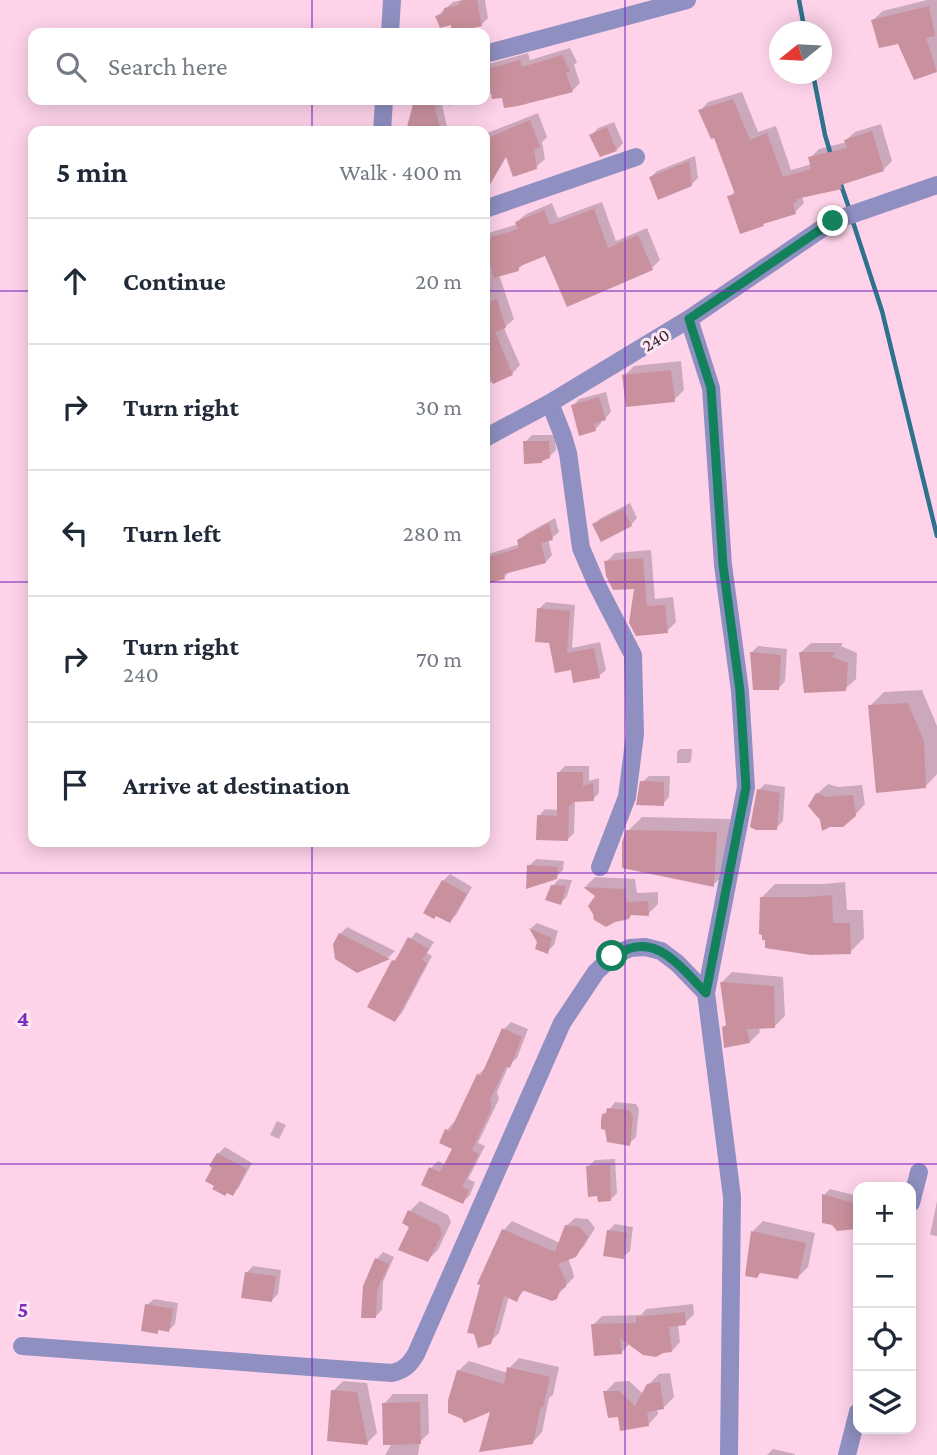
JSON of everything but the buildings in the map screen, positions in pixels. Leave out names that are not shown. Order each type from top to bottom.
[{"type":"street","points":[[390,28],[393,0]]},
{"type":"street","points":[[490,53],[687,0]]},
{"type":"street","points":[[382,126],[384,105]]},
{"type":"street","points":[[490,207],[636,157]]},
{"type":"street","name":"240","points":[[490,435],[550,403],[689,319],[833,221],[937,185]]},
{"type":"street","points":[[689,319],[711,388],[723,565],[740,691],[746,787],[706,993],[732,1197],[729,1455]]},
{"type":"street","points":[[550,403],[568,453],[581,548],[633,655],[635,734],[626,797],[600,867]]},
{"type":"street","points":[[22,1346],[392,1373],[400,1371],[409,1365],[416,1354],[562,1023],[596,972],[612,956],[630,948],[645,947],[661,951],[677,963],[706,993]]},
{"type":"street","points":[[916,1184],[919,1172]]},
{"type":"street","points":[[848,1455],[853,1434]]},
{"type":"waterway","points":[[799,0],[803,21]]},
{"type":"waterway","points":[[815,84],[831,155]]},
{"type":"waterway","points":[[839,179],[850,211]]},
{"type":"waterway","points":[[852,219],[882,311],[937,536]]},
{"type":"route","points":[[612,956],[630,948],[645,947],[661,951],[677,963],[706,993],[746,787],[740,691],[723,565],[711,388],[689,319],[833,221]]}]
